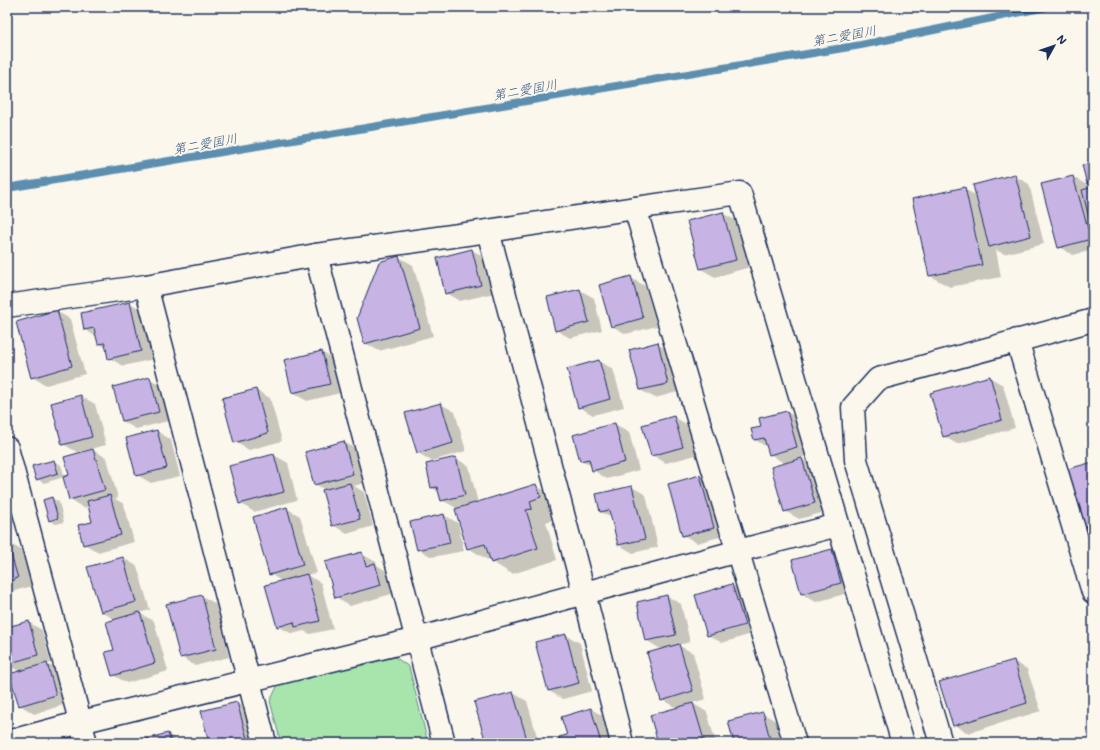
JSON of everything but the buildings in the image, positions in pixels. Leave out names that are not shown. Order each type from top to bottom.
[{"type":"street","points":[[7,306],[146,286],[316,255],[740,193],[904,743]]},
{"type":"street","points":[[635,208],[794,743]]},
{"type":"street","points":[[488,231],[584,593],[622,743]]},
{"type":"street","points":[[316,255],[444,743]]},
{"type":"street","points":[[146,286],[265,743]]},
{"type":"street","points":[[940,743],[856,460],[853,407],[878,379],[1093,320]]},
{"type":"street","points":[[1017,340],[1093,592]]},
{"type":"street","points":[[7,448],[86,743]]},
{"type":"street","points":[[7,742],[248,680],[417,639],[838,525]]},
{"type":"green space","points":[[395,657],[409,667],[428,743],[281,743],[270,701],[278,685]]},
{"type":"waterway","name":"第二愛国川","points":[[7,188],[861,45],[1046,7]]}]
